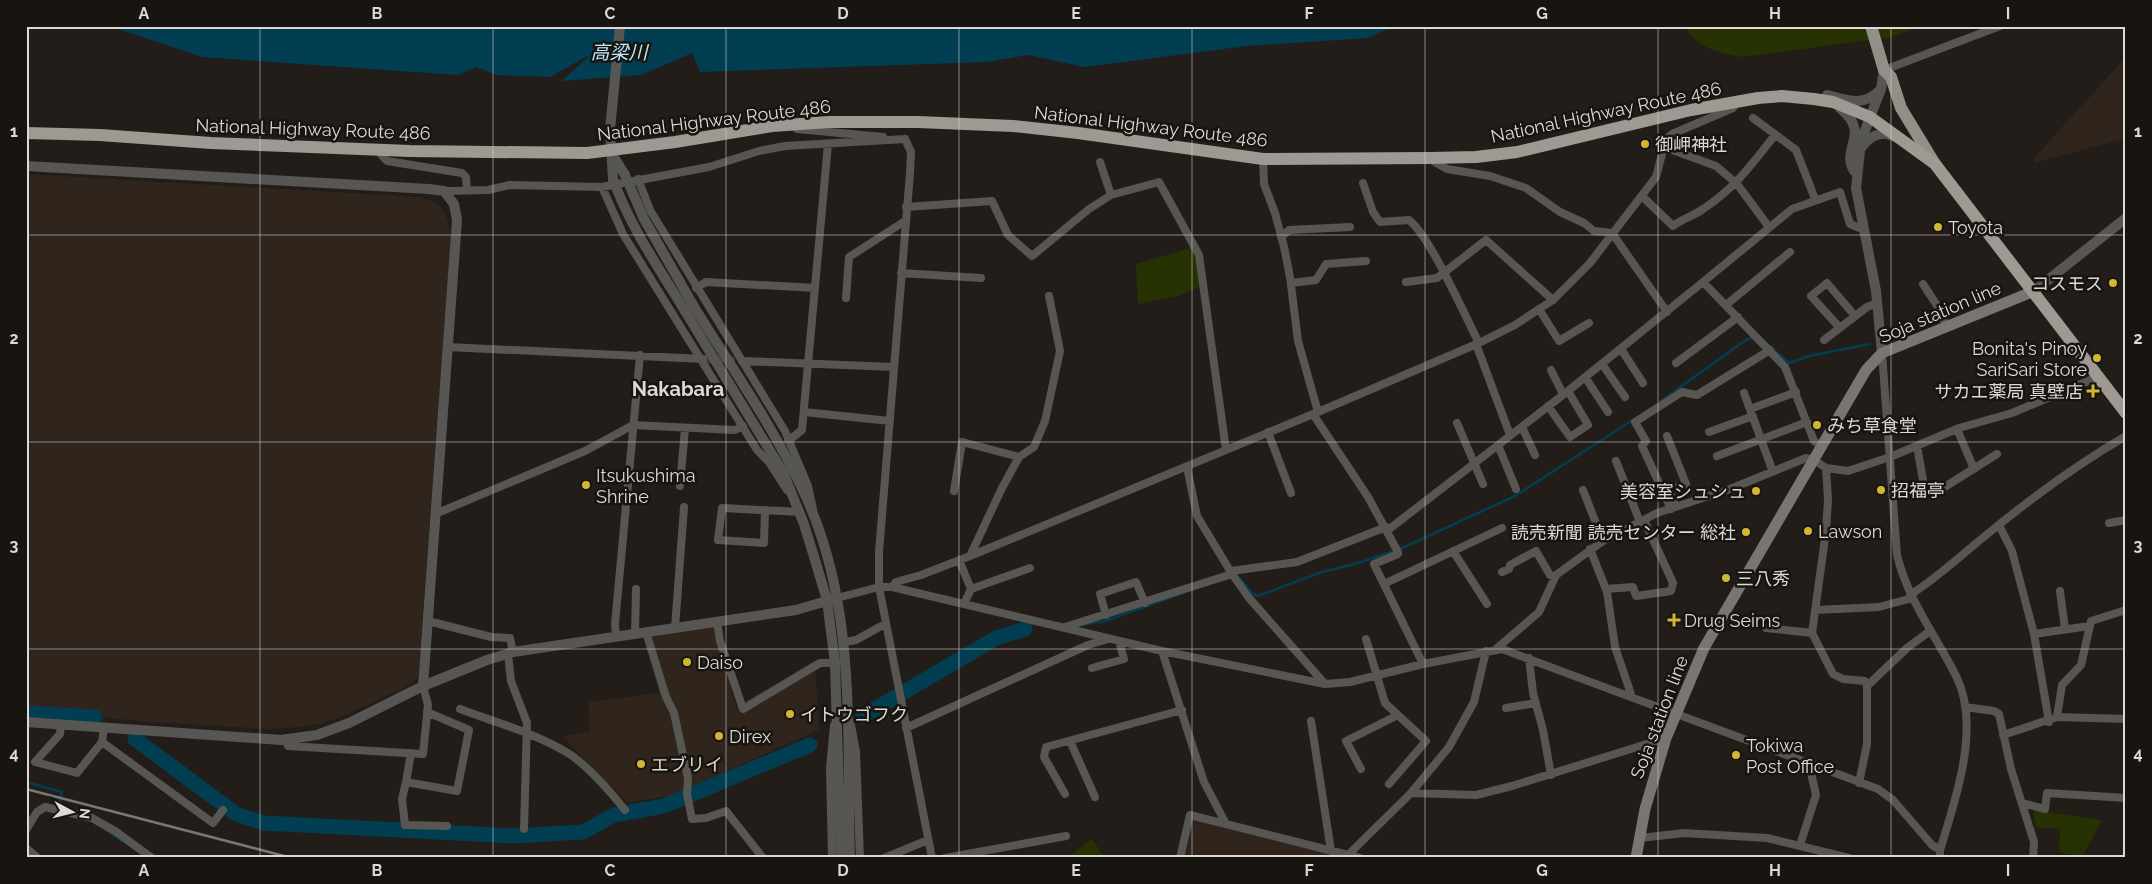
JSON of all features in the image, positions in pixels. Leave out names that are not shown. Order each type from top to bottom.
[{"type":"highway","name":"National Highway Route 486","points":[[26,133],[100,135],[211,143],[377,150],[569,153],[611,151],[772,126],[829,122],[908,122],[1013,126],[1078,133],[1263,159],[1430,158],[1476,157],[1524,150],[1736,101],[1771,96],[1814,99],[1833,102],[1870,117],[1910,143],[1935,164],[2100,376],[2126,413]]},
{"type":"main road","points":[[1871,26],[1884,70],[1891,78],[1907,118],[1935,164]]},
{"type":"main road","name":"Soja station line","points":[[1636,858],[1651,787],[1666,738],[1704,648],[1866,370],[1882,353],[2034,291]]},
{"type":"street","points":[[620,26],[610,130],[613,179],[623,206],[637,234],[689,308],[788,460],[806,497],[829,564],[835,662],[841,858]]},
{"type":"street","points":[[1940,854],[1961,782],[1966,746],[1965,707],[1958,679],[1911,596],[1897,555],[1877,303],[1862,229],[1857,198],[1856,174],[1859,150],[1881,89],[1884,70],[1922,55],[1964,42],[2000,26]]},
{"type":"street","points":[[1814,99],[1825,95],[1861,102],[1874,96],[1881,89]]},
{"type":"street","points":[[892,587],[896,582],[921,575],[970,556],[1187,467],[1477,344],[1515,325],[1553,300],[1590,264],[1612,233],[1643,197],[1656,177],[1666,139],[1672,134],[1733,108],[1736,101]]},
{"type":"street","points":[[1833,102],[1854,121],[1855,135],[1851,166],[1856,174]]},
{"type":"street","points":[[1752,118],[1796,150],[1815,199]]},
{"type":"street","points":[[772,126],[905,140]]},
{"type":"street","points":[[1859,150],[1872,137],[1882,133],[1910,143]]},
{"type":"street","points":[[1643,197],[1673,226],[1686,216],[1701,211],[1737,184],[1776,135]]},
{"type":"street","points":[[26,166],[467,191],[488,190],[510,185],[602,187],[709,167],[759,151],[785,146],[905,140]]},
{"type":"street","points":[[905,140],[911,152],[879,552],[879,588],[932,858]]},
{"type":"street","points":[[788,441],[802,430],[828,144]]},
{"type":"street","points":[[1664,147],[1716,166],[1737,184],[1769,227]]},
{"type":"street","points":[[377,150],[387,161],[462,173],[466,177],[467,191]]},
{"type":"street","points":[[611,151],[689,308],[783,472],[832,599],[845,642],[850,858]]},
{"type":"street","points":[[1430,158],[1447,169],[1490,176],[1526,188],[1560,212],[1594,231],[1612,233],[1666,312]]},
{"type":"street","points":[[1263,159],[1264,184],[1281,237],[1291,282],[1298,341],[1315,413],[1387,528],[1397,550],[1398,554],[1374,564],[1423,664]]},
{"type":"street","points":[[1100,162],[1111,195]]},
{"type":"street","points":[[638,179],[650,210],[785,431],[812,498],[814,518]]},
{"type":"street","points":[[906,207],[992,201],[1008,236],[1032,256],[1089,209],[1111,195],[1159,182],[1199,256],[1214,351],[1226,450]]},
{"type":"street","points":[[1363,183],[1373,212],[1380,222],[1411,221],[1431,250],[1477,344],[1510,436]]},
{"type":"street","points":[[602,187],[623,234],[703,359],[757,450],[769,462],[793,497]]},
{"type":"street","points":[[285,739],[288,746],[423,754],[427,712],[423,686],[457,220],[454,204],[444,191]]},
{"type":"street","points":[[1062,627],[1145,603],[1231,572],[1298,562],[1387,528],[1566,393],[1792,209],[1815,199],[1840,192],[1850,224],[1862,229]]},
{"type":"street","points":[[2034,291],[2126,218]]},
{"type":"street","points":[[846,298],[849,257],[905,221]]},
{"type":"street","points":[[1281,237],[1289,230],[1350,227]]},
{"type":"street","points":[[1406,282],[1437,278],[1486,240],[1553,300]]},
{"type":"street","points":[[1726,305],[1790,252]]},
{"type":"street","points":[[1291,282],[1316,280],[1326,264],[1366,261]]},
{"type":"street","points":[[901,273],[981,278]]},
{"type":"street","points":[[696,288],[706,282],[815,288]]},
{"type":"street","points":[[1703,282],[1770,350],[1785,368],[1814,441],[1822,447]]},
{"type":"street","points":[[1840,328],[1811,296],[1828,283],[1855,316]]},
{"type":"street","points":[[1923,284],[1940,310],[1946,326]]},
{"type":"street","points":[[970,556],[1019,457],[1034,447],[1042,429],[1057,364],[1059,343],[1048,296]]},
{"type":"street","points":[[1824,340],[1867,307],[1877,303]]},
{"type":"street","points":[[1539,309],[1558,341],[1589,323]]},
{"type":"street","points":[[1676,363],[1738,317]]},
{"type":"street","points":[[447,347],[703,359]]},
{"type":"street","points":[[1621,349],[1643,383]]},
{"type":"street","points":[[1674,508],[1642,446],[1646,441],[1635,422],[1682,392],[1697,395],[1770,350]]},
{"type":"street","points":[[616,636],[615,624],[640,356]]},
{"type":"street","points":[[742,361],[894,367]]},
{"type":"street","points":[[1602,364],[1625,397]]},
{"type":"street","points":[[1548,406],[1570,437],[1588,424],[1551,370]]},
{"type":"street","points":[[26,722],[285,739],[317,735],[349,723],[423,686],[510,653],[796,610],[832,599],[879,588],[892,587],[1162,651],[1334,685],[1496,648],[1539,612],[1555,577],[1603,541],[1642,521],[1674,508],[1806,458],[1814,460],[1826,468],[1848,471],[1890,457],[1957,429],[2012,413],[2100,376]]},
{"type":"street","points":[[1585,377],[1608,412]]},
{"type":"street","points":[[1709,432],[1796,392]]},
{"type":"street","points":[[1744,393],[1773,472]]},
{"type":"street","points":[[804,412],[890,421]]},
{"type":"street","points":[[1717,456],[1807,422]]},
{"type":"street","points":[[1457,423],[1483,484]]},
{"type":"street","points":[[435,514],[585,451],[633,426],[735,430],[743,426]]},
{"type":"street","points":[[1522,426],[1535,455]]},
{"type":"street","points":[[680,486],[685,428]]},
{"type":"street","points":[[1957,429],[1974,469]]},
{"type":"street","points":[[1268,432],[1291,493]]},
{"type":"street","points":[[1667,436],[1686,484],[1670,490],[1674,508]]},
{"type":"street","points":[[1815,610],[1895,604],[1911,596],[1938,577],[1999,525],[2080,464],[2126,436]]},
{"type":"street","points":[[954,491],[962,442],[1019,457]]},
{"type":"street","points":[[1498,445],[1516,489]]},
{"type":"street","points":[[1917,446],[1924,486]]},
{"type":"street","points":[[1943,488],[1997,454]]},
{"type":"street","points":[[1606,589],[1633,587],[1636,596],[1671,591],[1673,583],[1642,521],[1616,461]]},
{"type":"street","points":[[1187,467],[1197,516],[1231,572],[1249,598],[1325,684]]},
{"type":"street","points":[[1826,468],[1828,500],[1812,633],[1833,674],[1842,678],[1865,681],[1867,686],[1867,744],[1859,782]]},
{"type":"street","points":[[1583,490],[1603,541]]},
{"type":"street","points":[[675,628],[684,507]]},
{"type":"street","points":[[765,510],[764,543],[718,540],[722,508],[765,510],[800,512]]},
{"type":"street","points":[[2109,523],[2126,520]]},
{"type":"street","points":[[1999,525],[2012,551],[2034,634],[2048,722]]},
{"type":"street","points":[[1384,584],[1502,528]]},
{"type":"street","points":[[1454,550],[1487,604]]},
{"type":"street","points":[[1590,550],[1606,589],[1615,647],[1632,697]]},
{"type":"street","points":[[1502,572],[1509,570],[1510,565],[1536,551],[1550,575],[1555,577]]},
{"type":"street","points":[[959,560],[971,589]]},
{"type":"street","points":[[964,604],[971,589],[1030,568]]},
{"type":"street","points":[[1106,615],[1100,594],[1136,582],[1145,603]]},
{"type":"street","points":[[635,634],[636,589]]},
{"type":"street","points":[[2060,591],[2065,629]]},
{"type":"street","points":[[2057,717],[2062,685],[2081,665],[2089,626],[2094,619],[2126,610]]},
{"type":"street","points":[[428,621],[491,637],[510,638],[511,681],[527,723],[524,829]]},
{"type":"street","points":[[717,621],[720,641],[742,709],[820,663],[835,662]]},
{"type":"street","points":[[845,642],[856,640],[885,624]]},
{"type":"street","points":[[2034,634],[2089,626]]},
{"type":"street","points":[[1766,628],[1812,633]]},
{"type":"street","points":[[1867,686],[1907,648],[1930,631]]},
{"type":"street","points":[[646,632],[666,697],[674,713],[688,778],[686,794],[692,819],[706,818],[726,811],[763,858]]},
{"type":"street","points":[[906,728],[1088,645],[1108,639]]},
{"type":"street","points":[[1366,639],[1385,703],[1426,741],[1389,784]]},
{"type":"street","points":[[1092,668],[1124,659],[1119,641]]},
{"type":"street","points":[[1496,648],[1529,658],[1878,789],[1893,800],[1940,854]]},
{"type":"street","points":[[1162,651],[1204,782],[1226,824]]},
{"type":"street","points":[[1348,855],[1411,793],[1450,747],[1466,719],[1479,686],[1486,651]]},
{"type":"street","points":[[1529,658],[1551,775]]},
{"type":"street","points":[[1506,708],[1536,703]]},
{"type":"street","points":[[1965,707],[1994,711],[1998,714],[2034,842],[2033,858]]},
{"type":"street","points":[[460,709],[527,734],[571,755],[601,781],[625,810]]},
{"type":"street","points":[[1065,794],[1043,754],[1046,747],[1182,710]]},
{"type":"street","points":[[406,782],[457,791],[469,730],[427,712]]},
{"type":"street","points":[[832,858],[830,768],[832,736],[836,714]]},
{"type":"street","points":[[848,714],[856,752],[860,858]]},
{"type":"street","points":[[1361,770],[1346,741],[1398,715]]},
{"type":"street","points":[[2003,735],[2048,722],[2057,717],[2126,719]]},
{"type":"street","points":[[1311,721],[1331,851]]},
{"type":"street","points":[[61,725],[60,734],[35,762],[77,773],[102,742],[104,728]]},
{"type":"street","points":[[1411,793],[1476,794],[1551,775],[1666,738]]},
{"type":"street","points":[[1070,741],[1095,798]]},
{"type":"street","points":[[102,742],[213,823],[222,810]]},
{"type":"street","points":[[411,753],[402,799],[405,824],[446,826]]},
{"type":"street","points":[[1800,845],[1816,795],[1809,764]]},
{"type":"street","points":[[2022,803],[2045,809],[2047,793],[2126,798]]},
{"type":"street","points":[[26,830],[36,812],[45,807],[92,818],[115,831],[152,858]]},
{"type":"street","points":[[1180,858],[1190,815],[1360,858]]},
{"type":"street","points":[[1640,838],[1684,833],[1767,838],[1800,845],[1836,857],[1849,858]]},
{"type":"street","points":[[945,858],[1066,836]]},
{"type":"street","points":[[884,858],[928,840]]},
{"type":"street","points":[[26,848],[38,858]]},
{"type":"shaded area","points":[[2126,57],[2126,138],[2035,163],[2033,159]]},
{"type":"shaded area","points":[[26,174],[419,197],[430,200],[440,206],[447,218],[451,236],[418,677],[410,685],[325,723],[299,727],[267,729],[150,722],[26,710]]},
{"type":"shaded area","points":[[714,625],[736,707],[815,660],[819,730],[673,795],[627,803],[562,736],[590,732],[588,702],[659,693],[644,637]]},
{"type":"shaded area","points":[[1194,820],[1347,858],[1185,858]]},
{"type":"green space","points":[[1685,26],[1920,26],[1892,37],[1742,57],[1725,54],[1709,48],[1695,40]]},
{"type":"green space","points":[[1191,248],[1197,257],[1203,285],[1178,296],[1138,304],[1136,264]]},
{"type":"green space","points":[[2033,810],[2102,820],[2082,857],[2059,852],[2060,829],[2036,827]]},
{"type":"green space","points":[[1092,839],[1105,858],[1066,858]]},
{"type":"water","name":"高梁川","points":[[109,26],[1394,26],[1368,38],[1247,46],[1084,67],[1028,55],[987,62],[700,72],[692,53],[641,75],[562,81],[591,54],[550,77],[497,75],[476,67],[458,75],[202,57]]},
{"type":"waterway","points":[[1661,401],[1743,342],[1753,337]]},
{"type":"waterway","points":[[1759,337],[1789,363],[1809,356],[1870,344]]},
{"type":"waterway","points":[[1237,575],[1253,594],[1258,596],[1322,572],[1355,564],[1400,549],[1515,496],[1634,419]]},
{"type":"waterway","points":[[1081,625],[1105,621],[1183,593]]},
{"type":"waterway","points":[[863,716],[996,638],[1025,629]]},
{"type":"waterway","points":[[26,713],[95,717]]},
{"type":"waterway","points":[[135,739],[236,814],[263,823],[514,836],[583,832],[614,815],[664,806],[810,745]]},
{"type":"waterway","points":[[26,782],[62,792],[59,807]]},
{"type":"waterway","points":[[106,830],[122,841]]},
{"type":"tunnel","points":[[703,359],[742,361]]},
{"type":"railway","points":[[26,789],[292,858]]},
{"type":"place","name":"御岬神社","points":[[1645,144]]},
{"type":"place","name":"Toyota","points":[[1938,227]]},
{"type":"place","name":"コスモス","points":[[2113,283]]},
{"type":"place","name":"Bonita's Pinoy SariSari Store","points":[[2097,358]]},
{"type":"place","name":"サカエ薬局 真壁店","points":[[2093,391]]},
{"type":"place","name":"みち草食堂","points":[[1817,425]]},
{"type":"place","name":"Itsukushima Shrine","points":[[586,485]]},
{"type":"place","name":"招福亭","points":[[1881,490]]},
{"type":"place","name":"美容室シュシュ","points":[[1756,491]]},
{"type":"place","name":"Lawson","points":[[1808,531]]},
{"type":"place","name":"読売新聞 読売センター 総社","points":[[1746,532]]},
{"type":"place","name":"三八秀","points":[[1726,578]]},
{"type":"place","name":"Drug Seims","points":[[1674,620]]},
{"type":"place","name":"Daiso","points":[[687,662]]},
{"type":"place","name":"イトウゴフク","points":[[790,714]]},
{"type":"place","name":"Direx","points":[[719,736]]},
{"type":"place","name":"Tokiwa Post Office","points":[[1736,755]]},
{"type":"place","name":"エブリイ","points":[[641,764]]},
{"type":"district","name":"Nakabara","points":[[678,389]]}]
